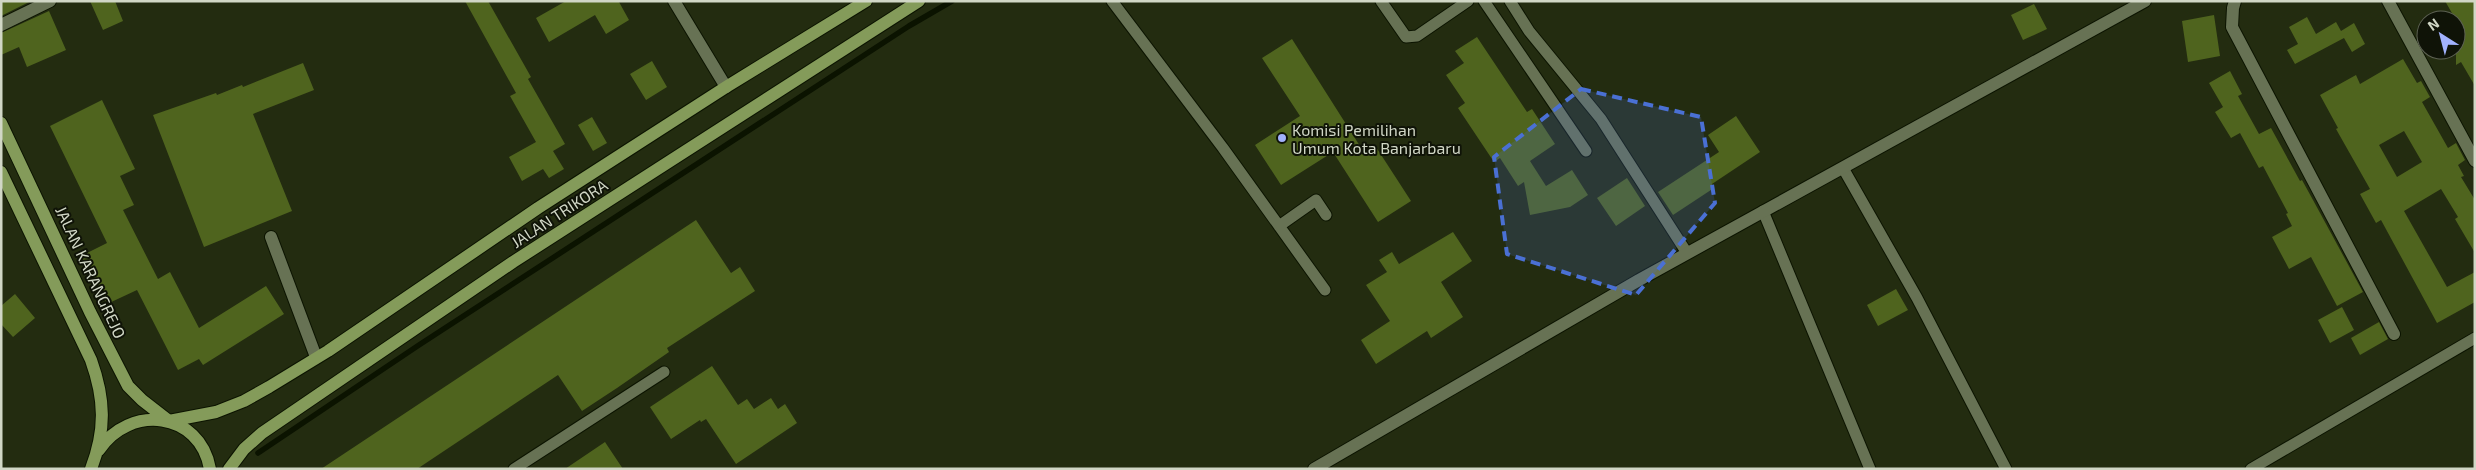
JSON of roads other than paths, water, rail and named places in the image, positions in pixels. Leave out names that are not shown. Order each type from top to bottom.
[{"type":"main road","name":"JALAN TRIKORA","points":[[169,422],[216,412],[244,402],[316,357],[538,208],[726,87],[866,1]]},
{"type":"main road","name":"JALAN TRIKORA","points":[[229,469],[244,449],[262,433],[405,334],[640,179],[919,1]]},
{"type":"main road","name":"JALAN KARANGREJO","points":[[1,123],[90,312],[128,386],[169,422],[186,430],[200,443],[208,459],[210,469]]},
{"type":"main road","points":[[1,172],[91,360],[98,380],[103,414],[92,469]]},
{"type":"main road","points":[[96,454],[106,440],[119,428],[135,421],[152,419],[169,422]]},
{"type":"street","points":[[1,25],[50,1]]},
{"type":"street","points":[[674,1],[726,87]]},
{"type":"street","points":[[1314,469],[1687,253],[2145,1]]},
{"type":"street","points":[[2235,1],[2232,27],[2394,334]]},
{"type":"street","points":[[2388,1],[2475,161]]},
{"type":"street","points":[[270,237],[316,357]]},
{"type":"lane","points":[[1112,1],[1325,290]]},
{"type":"lane","points":[[1381,1],[1406,38],[1417,36],[1468,1]]},
{"type":"lane","points":[[1484,1],[1586,151]]},
{"type":"lane","points":[[1510,1],[1529,30],[1601,120],[1687,253]]},
{"type":"lane","points":[[1843,168],[1917,298],[2006,469]]},
{"type":"lane","points":[[1279,226],[1316,200],[1326,215]]},
{"type":"lane","points":[[1764,211],[1870,469]]},
{"type":"lane","points":[[2251,469],[2475,338]]},
{"type":"lane","points":[[514,469],[664,372]]},
{"type":"waterway","points":[[258,453],[419,345],[909,26],[952,1]]},
{"type":"place","name":"Komisi Pemilihan Umum Kota Banjarbaru","points":[[1282,138]]}]
